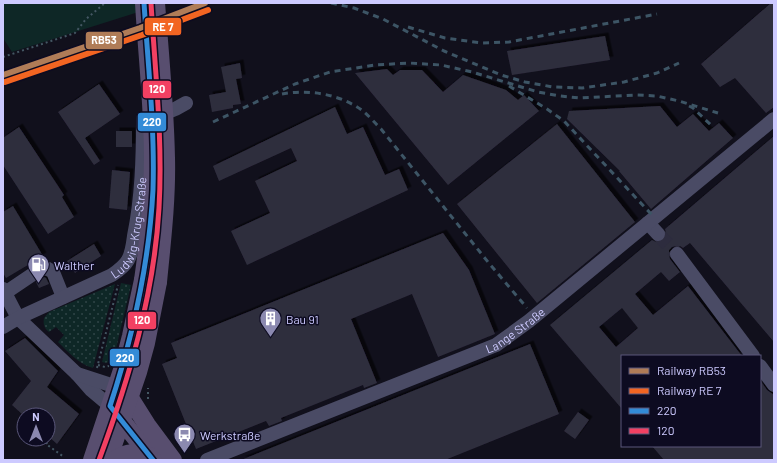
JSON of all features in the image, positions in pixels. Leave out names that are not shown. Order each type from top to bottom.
[{"type":"main road","points":[[92,460],[110,406],[124,392],[138,372],[146,343],[150,281],[148,244],[152,208],[153,158],[144,3]]},
{"type":"main road","points":[[150,281],[162,238],[166,183],[164,104],[156,3]]},
{"type":"main road","points":[[108,460],[122,420],[124,392]]},
{"type":"main road","points":[[124,392],[173,460]]},
{"type":"main road","points":[[110,406],[151,458]]},
{"type":"main road","points":[[114,460],[122,455],[135,452],[151,458]]},
{"type":"street","name":"Ludwig-Krug-Straße","points":[[3,327],[18,318],[112,275],[124,266],[131,251],[136,224],[141,178],[143,119],[164,114],[186,103]]},
{"type":"street","name":"Lange Straße","points":[[207,460],[496,345],[529,321],[774,119]]},
{"type":"street","points":[[648,223],[658,234]]},
{"type":"street","points":[[677,254],[752,355]]},
{"type":"street","points":[[63,297],[53,272],[42,268],[4,291],[18,318],[77,374],[91,390],[110,406]]},
{"type":"street","points":[[761,367],[774,384]]},
{"type":"street","points":[[77,374],[124,392]]},
{"type":"path","points":[[3,57],[75,33],[86,19],[105,3]]},
{"type":"path","points":[[98,365],[120,280],[119,270]]},
{"type":"path","points":[[148,385],[148,402]]},
{"type":"path","points":[[50,447],[64,457]]},
{"type":"green space","points":[[3,3],[167,3],[12,52],[3,38]]},
{"type":"green space","points":[[121,283],[131,285],[115,353],[110,361],[104,363],[102,362]]},
{"type":"green space","points":[[115,284],[93,368],[78,361],[58,342],[64,335],[56,327],[49,332],[44,326],[44,318],[49,312]]},
{"type":"building","points":[[771,3],[774,3],[774,107],[766,113],[735,78],[720,87],[701,64]]},
{"type":"building","points":[[605,36],[610,60],[512,75],[507,51]]},
{"type":"building","points":[[240,63],[242,78],[236,79],[241,104],[233,105],[233,108],[212,112],[209,95],[226,92],[221,67]]},
{"type":"building","points":[[387,69],[393,75],[400,70],[422,70],[443,92],[463,75],[506,90],[518,100],[524,95],[539,111],[448,185],[355,73]]},
{"type":"building","points":[[99,84],[120,114],[85,138],[100,161],[94,165],[58,112]]},
{"type":"building","points":[[660,106],[677,127],[693,114],[709,131],[719,123],[733,138],[651,209],[620,171],[567,119],[569,111]]},
{"type":"building","points":[[335,107],[347,134],[363,127],[385,175],[399,169],[408,190],[247,265],[231,231],[270,213],[255,181],[297,161],[291,148],[219,181],[213,166]]},
{"type":"building","points":[[557,124],[635,222],[537,303],[457,204]]},
{"type":"building","points":[[19,127],[64,195],[62,197],[74,217],[48,234],[3,165],[3,138]]},
{"type":"building","points":[[116,131],[132,131],[132,147],[116,147]]},
{"type":"building","points":[[774,136],[774,342],[690,243],[683,248],[680,246],[672,247],[669,250],[670,259],[680,272],[669,281],[661,272],[635,294],[653,315],[688,286],[741,355],[621,355],[621,408],[550,325],[652,240],[656,242],[663,241],[666,233],[665,229]],"holes":[[[622,308],[638,328],[616,347],[599,327]]]},
{"type":"building","points":[[112,170],[130,172],[127,210],[109,208]]},
{"type":"building","points":[[13,206],[43,256],[6,278],[3,273],[3,212]]},
{"type":"building","name":"Bau 91","points":[[443,233],[469,270],[495,334],[438,357],[412,294],[351,319],[377,383],[364,388],[363,385],[281,418],[282,421],[269,426],[266,421],[196,449],[162,364],[177,358],[171,343]]},
{"type":"building","points":[[94,244],[101,256],[75,273],[67,261]]},
{"type":"building","points":[[44,277],[49,284],[39,288],[36,282]]},
{"type":"building","points":[[25,338],[58,371],[47,387],[79,414],[57,444],[56,407],[16,407],[16,409],[12,405],[31,381],[5,351]]},
{"type":"building","points":[[530,344],[559,414],[445,460],[241,460]]},
{"type":"building","points":[[761,381],[767,390],[774,395],[774,460],[664,460],[653,447],[761,447]]},
{"type":"building","points":[[578,412],[589,420],[575,439],[564,431]]},
{"type":"tunnel","points":[[658,234],[677,254]]},
{"type":"railway","points":[[331,3],[354,8],[383,19],[444,51],[501,75],[525,82],[553,87],[582,88],[624,82],[657,73],[679,63]]},
{"type":"railway","points":[[408,27],[445,38],[482,43],[509,42],[657,14]]},
{"type":"railway","points":[[213,122],[295,84],[330,72],[375,65],[409,63],[441,65],[472,72],[538,92],[560,96],[580,98],[636,95],[657,96],[718,113]]},
{"type":"railway","points":[[509,86],[564,121],[652,215]]},
{"type":"railway","points":[[282,94],[303,92],[324,94],[344,100],[363,111],[381,129],[527,308]]},
{"type":"railway","points":[[689,106],[713,127]]},
{"type":"rail line","name":"RB53","points":[[3,75],[140,28],[205,3]]},
{"type":"transit line","name":"220","points":[[144,3],[153,143],[153,190],[151,218],[139,300],[126,353],[110,406],[153,460]]},
{"type":"transit line","name":"120","points":[[99,460],[130,368],[146,305],[156,240],[159,208],[160,157],[151,3]]},
{"type":"transit line","points":[[5,82],[142,35],[208,10]]},
{"type":"place","name":"Walther","points":[[38,284]]},
{"type":"place","name":"Bau 91","points":[[271,338]]},
{"type":"place","name":"Werkstraße","points":[[184,454]]}]
